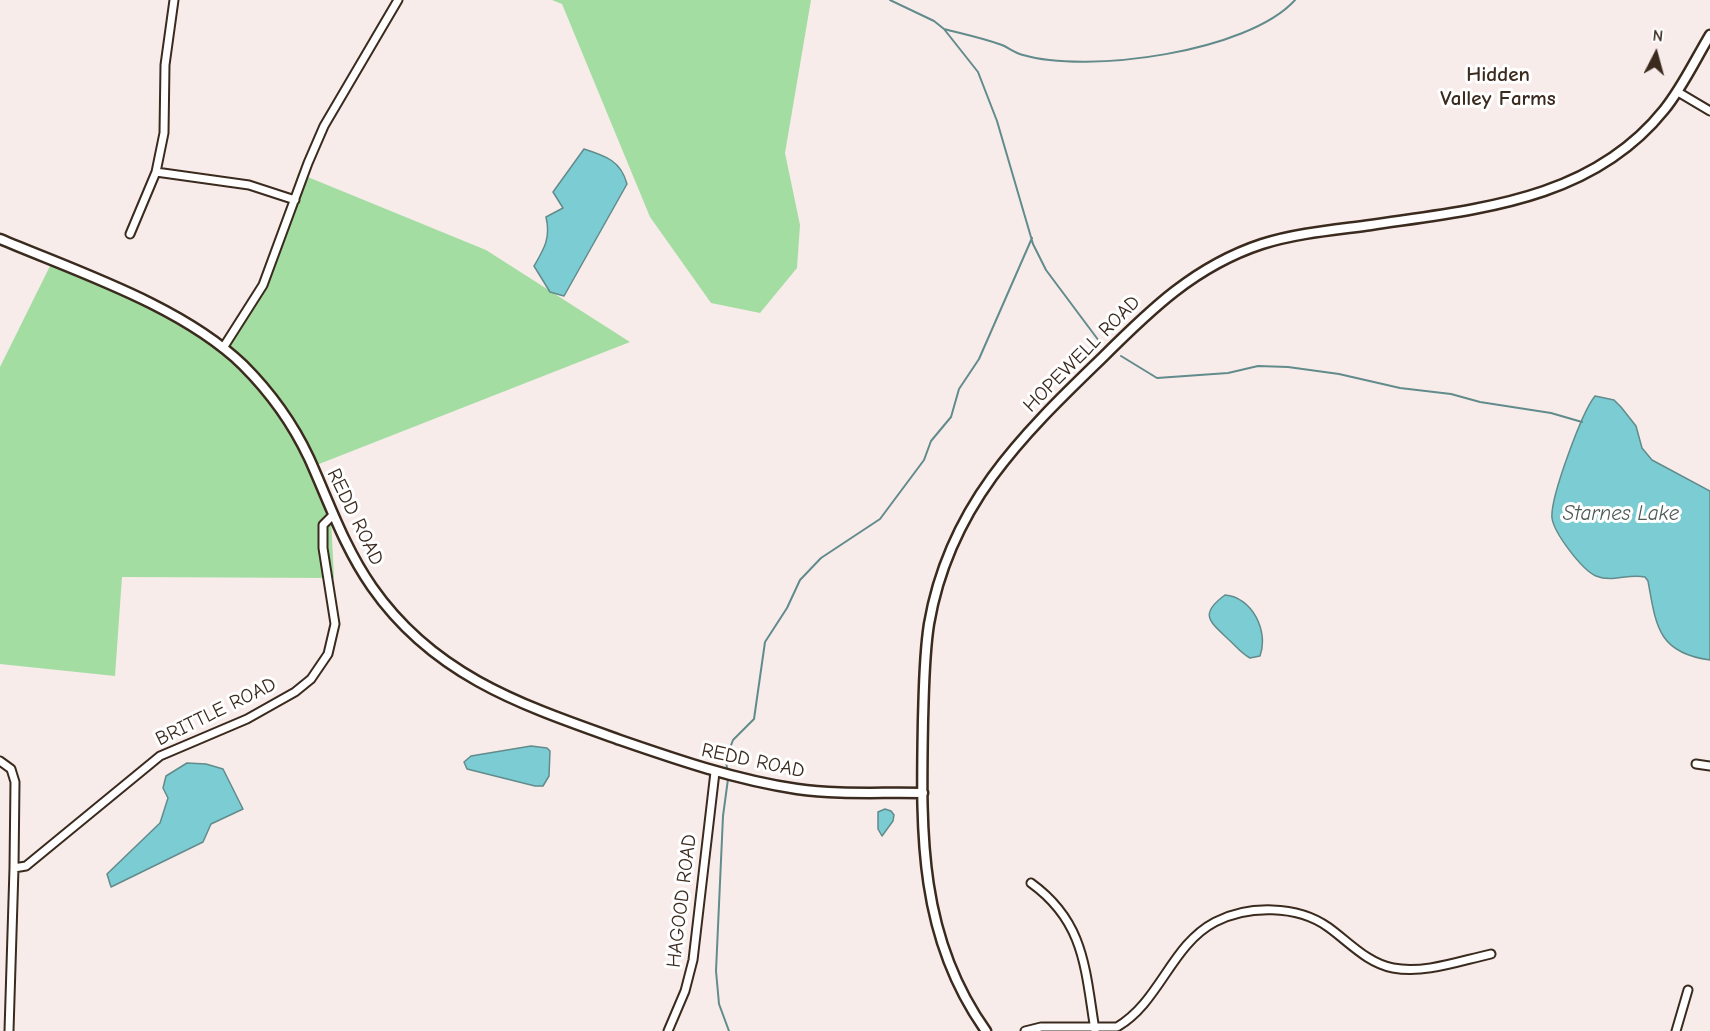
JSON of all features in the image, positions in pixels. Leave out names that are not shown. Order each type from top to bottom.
[{"type":"street","points":[[130,234],[156,172],[164,131],[165,64],[174,0]]},
{"type":"street","points":[[224,348],[263,285],[324,126],[398,0]]},
{"type":"street","name":"HOPEWELL ROAD","points":[[986,1031],[961,990],[937,929],[927,883],[923,793],[923,693],[929,626],[946,561],[963,520],[988,480],[1017,443],[1152,308],[1204,269],[1263,243],[1302,234],[1488,208],[1564,185],[1597,169],[1629,147],[1656,120],[1678,92],[1710,35]]},
{"type":"street","points":[[1678,92],[1710,111]]},
{"type":"street","points":[[156,172],[249,186],[295,200]]},
{"type":"street","name":"REDD ROAD","points":[[0,239],[149,303],[200,331],[224,348],[258,381],[290,423],[350,552],[391,611],[423,645],[458,671],[495,692],[528,706],[715,772],[798,789],[923,793]]},
{"type":"street","name":"BRITTLE ROAD","points":[[14,868],[26,866],[160,756],[247,719],[295,692],[311,679],[327,654],[335,624],[323,548],[323,525],[332,516]]},
{"type":"street","points":[[0,761],[11,769],[15,782],[9,1031]]},
{"type":"street","points":[[1696,764],[1710,766]]},
{"type":"street","name":"HAGOOD ROAD","points":[[668,1031],[685,991],[693,960],[715,772]]},
{"type":"street","points":[[1031,883],[1051,899],[1077,936],[1095,1029]]},
{"type":"street","points":[[1025,1031],[1110,1029],[1123,1024],[1151,998],[1194,937],[1216,922],[1239,914],[1278,911],[1306,916],[1327,927],[1370,960],[1393,968],[1426,969],[1491,954]]},
{"type":"street","points":[[1676,1031],[1688,990]]},
{"type":"green space","points":[[552,0],[811,0],[785,153],[800,225],[797,268],[760,313],[711,303],[650,217],[562,4]]},
{"type":"green space","points":[[298,173],[486,250],[630,342],[314,466],[331,518],[334,578],[122,577],[115,676],[0,664],[0,367],[50,266],[132,294],[222,349],[269,270]]},
{"type":"water","points":[[584,149],[612,160],[621,170],[627,184],[564,296],[550,292],[534,266],[544,249],[547,237],[546,217],[563,208],[553,192]]},
{"type":"water","name":"Starnes Lake","points":[[1595,396],[1614,400],[1621,407],[1636,426],[1642,448],[1652,460],[1710,491],[1710,660],[1680,651],[1662,635],[1645,577],[1608,579],[1596,576],[1576,559],[1554,525],[1553,508],[1561,475],[1589,405]]},
{"type":"water","points":[[1225,595],[1243,602],[1256,617],[1262,636],[1260,656],[1250,658],[1241,652],[1212,622],[1210,613],[1212,607]]},
{"type":"water","points":[[531,746],[547,748],[550,751],[549,776],[543,786],[467,769],[464,762],[471,756]]},
{"type":"water","points":[[187,763],[206,764],[223,769],[243,809],[211,824],[203,842],[111,887],[107,874],[160,823],[168,798],[163,788],[166,776]]},
{"type":"water","points":[[885,809],[894,815],[893,821],[882,836],[878,829],[878,812]]},
{"type":"waterway","points":[[890,0],[934,21],[944,29],[978,72],[997,121],[1033,244],[1046,270],[1099,341]]},
{"type":"waterway","points":[[944,29],[1002,45],[1023,55],[1051,60],[1086,62],[1125,60],[1166,54],[1242,33],[1272,18],[1295,0]]},
{"type":"waterway","points":[[729,1031],[719,1004],[716,971],[723,816],[728,779],[726,759],[733,740],[754,719],[765,642],[787,608],[800,580],[821,558],[880,519],[924,460],[931,441],[951,417],[959,389],[979,359],[1032,238]]},
{"type":"waterway","points":[[1121,356],[1157,378],[1228,373],[1258,366],[1288,367],[1339,374],[1400,388],[1451,394],[1480,402],[1551,413],[1582,422]]},
{"type":"district","name":"Hidden Valley Farms","points":[[1498,87]]}]
